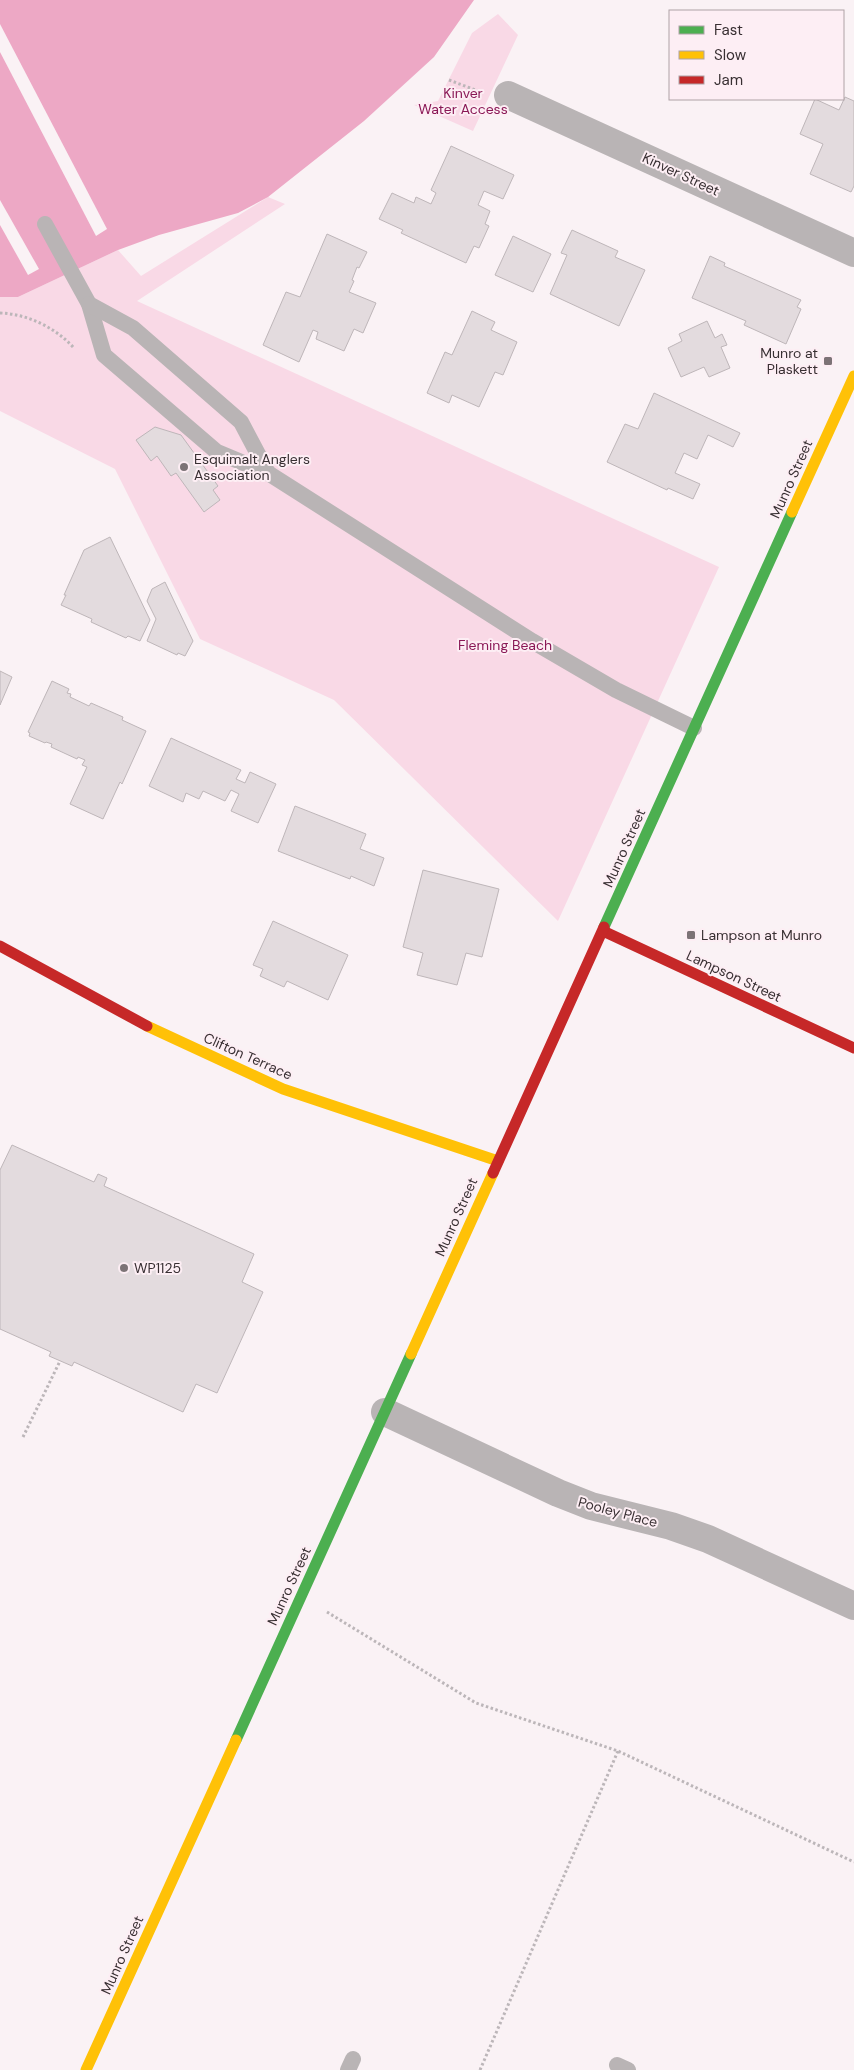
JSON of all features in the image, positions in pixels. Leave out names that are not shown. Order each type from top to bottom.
[{"type":"street","name":"Kinver Street","points":[[496,94],[854,253]]},
{"type":"street","name":"Munro Street","points":[[87,2070],[854,376]]},
{"type":"street","name":"Lampson Street","points":[[603,931],[854,1048]]},
{"type":"street","name":"Clifton Terrace","points":[[0,946],[137,1022],[283,1089],[498,1161]]},
{"type":"street","name":"Pooley Place","points":[[385,1412],[558,1493],[591,1506],[671,1526],[708,1538],[854,1606]]},
{"type":"lane","points":[[45,224],[89,304],[104,355],[217,452],[268,472],[532,641],[616,690],[694,728]]},
{"type":"lane","points":[[89,304],[133,328],[242,422],[268,472]]},
{"type":"path","points":[[449,80],[496,94]]},
{"type":"path","points":[[23,1438],[60,1361]]},
{"type":"path","points":[[300,1596],[476,1703],[618,1751],[854,1862]]},
{"type":"path","points":[[480,2070],[618,1751]]},
{"type":"green space","name":"Kinver Water Access","points":[[498,14],[518,35],[473,131],[414,105],[438,101],[472,33]]},
{"type":"green space","name":"Fleming Beach","points":[[268,197],[285,204],[137,301],[719,567],[558,921],[334,700],[200,639],[115,469],[0,411],[0,297],[18,297],[118,250],[141,276]]},
{"type":"shaded area","points":[[0,0],[474,0],[434,57],[364,121],[268,197],[238,213],[159,235],[118,250],[18,297],[0,297]]},
{"type":"pier","points":[[0,24],[107,229],[96,236],[0,52]]},
{"type":"pier","points":[[0,200],[39,269],[28,275],[0,225]]},
{"type":"building","points":[[845,97],[854,101],[854,186],[851,192],[810,174],[823,144],[800,134],[815,100],[839,110]]},
{"type":"building","points":[[451,146],[514,175],[503,199],[484,191],[478,205],[490,211],[485,224],[489,226],[479,248],[474,246],[466,263],[401,233],[403,230],[379,219],[392,193],[414,203],[416,197],[431,204],[436,193],[431,190]]},
{"type":"building","points":[[572,230],[618,251],[615,257],[645,270],[619,326],[550,294],[567,255],[561,253]]},
{"type":"building","points":[[327,234],[367,252],[359,268],[357,267],[349,292],[376,303],[363,333],[354,329],[344,351],[316,339],[318,332],[313,330],[299,362],[263,345],[286,292],[300,297]]},
{"type":"building","points":[[513,236],[551,254],[533,292],[495,275]]},
{"type":"building","points":[[710,256],[725,263],[724,266],[801,300],[797,307],[801,309],[786,344],[744,325],[746,321],[692,298]]},
{"type":"building","points":[[472,311],[495,322],[491,330],[517,342],[503,375],[495,372],[479,407],[452,395],[449,403],[427,393],[445,352],[452,355]]},
{"type":"building","points":[[707,321],[715,338],[722,334],[727,345],[721,347],[730,368],[709,377],[704,367],[681,377],[668,348],[682,341],[679,334]]},
{"type":"building","points":[[654,393],[740,433],[733,447],[708,435],[697,459],[684,453],[675,473],[700,484],[693,499],[668,488],[667,490],[607,462],[625,424],[638,429]]},
{"type":"building","name":"Esquimalt Anglers Association","points":[[155,427],[181,435],[218,486],[213,490],[220,500],[204,512],[176,473],[171,476],[157,456],[151,461],[136,440]]},
{"type":"building","points":[[110,537],[150,620],[140,641],[128,636],[126,638],[91,622],[92,619],[61,605],[84,550]]},
{"type":"building","points":[[165,582],[193,641],[185,656],[178,653],[177,655],[147,641],[156,619],[147,601],[152,589]]},
{"type":"building","points":[[0,671],[12,677],[0,705]]},
{"type":"building","points":[[52,681],[69,689],[67,693],[71,694],[70,697],[89,706],[91,703],[123,717],[122,720],[146,731],[122,784],[120,782],[103,819],[70,804],[87,767],[82,765],[85,760],[78,757],[77,759],[51,747],[52,744],[29,736],[30,733],[28,732]]},
{"type":"building","points":[[171,738],[241,770],[236,779],[245,783],[250,772],[276,784],[258,823],[231,811],[239,794],[231,790],[225,801],[203,791],[199,799],[186,793],[183,802],[149,786]]},
{"type":"building","points":[[295,806],[366,834],[360,849],[384,858],[374,886],[351,876],[350,879],[278,851]]},
{"type":"building","points":[[423,870],[499,889],[482,957],[466,953],[457,985],[417,975],[423,953],[403,947]]},
{"type":"building","points":[[273,921],[348,955],[328,1000],[287,981],[284,987],[260,976],[263,969],[253,965]]},
{"type":"building","name":"WP1125","points":[[12,1145],[94,1182],[98,1174],[107,1178],[104,1186],[254,1254],[242,1282],[263,1292],[217,1393],[196,1384],[183,1412],[74,1362],[72,1366],[49,1356],[51,1352],[0,1329],[0,1170]]},
{"type":"traffic: fast","points":[[604,927],[792,512]]},
{"type":"traffic: fast","points":[[236,1740],[411,1354]]},
{"type":"traffic: slow","points":[[792,512],[854,376]]},
{"type":"traffic: slow","points":[[147,1026],[283,1089],[498,1161]]},
{"type":"traffic: slow","points":[[411,1354],[493,1173]]},
{"type":"traffic: slow","points":[[86,2070],[236,1740]]},
{"type":"traffic: jam","points":[[493,1173],[604,927]]},
{"type":"traffic: jam","points":[[603,931],[854,1048]]},
{"type":"traffic: jam","points":[[0,946],[147,1026]]},
{"type":"place","name":"Munro at Plaskett","points":[[828,361]]},
{"type":"place","name":"Esquimalt Anglers Association","points":[[184,467]]},
{"type":"place","name":"Lampson at Munro","points":[[691,935]]},
{"type":"place","name":"WP1125","points":[[124,1268]]}]
